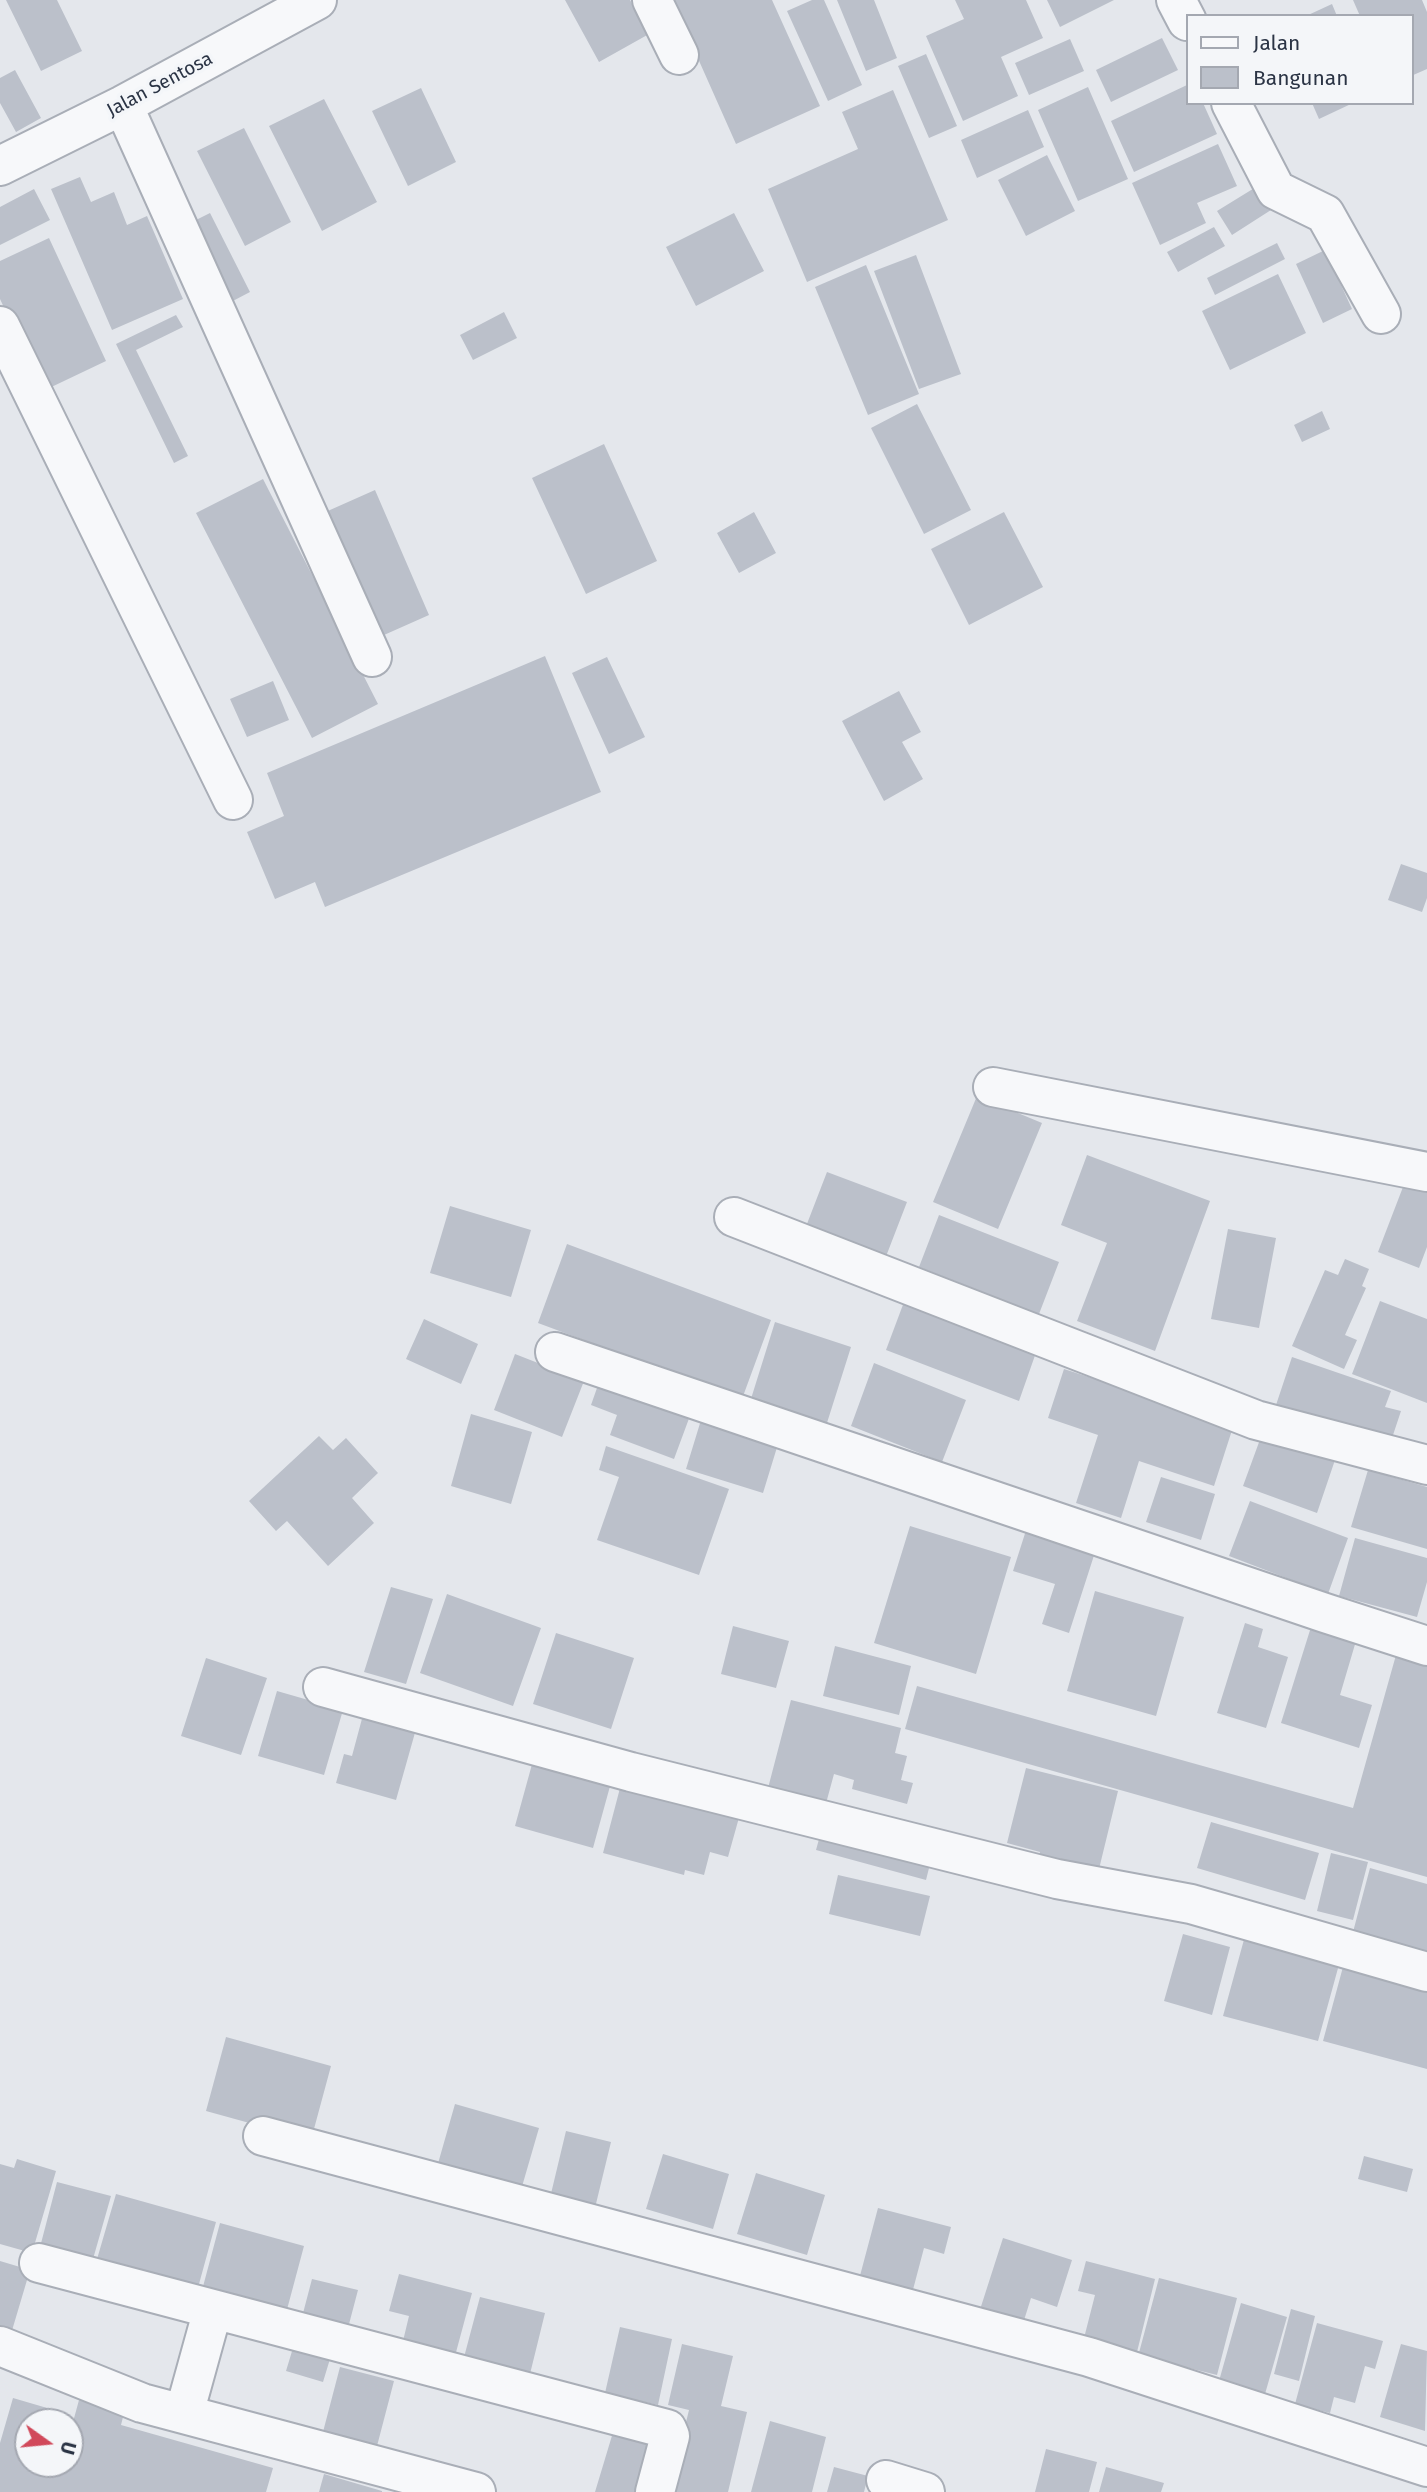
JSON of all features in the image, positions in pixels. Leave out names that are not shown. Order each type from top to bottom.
[{"type":"street","name":"Jalan Sentosa","points":[[0,166],[123,105],[317,0]]},
{"type":"street","points":[[652,0],[679,55]]},
{"type":"street","points":[[1176,0],[1186,19]]},
{"type":"street","points":[[123,105],[372,657]]},
{"type":"street","points":[[1231,105],[1276,190],[1325,214],[1381,314]]},
{"type":"street","points":[[0,326],[233,800]]},
{"type":"street","points":[[993,1087],[1427,1172]]},
{"type":"street","points":[[733,1217],[1256,1420],[1427,1465]]},
{"type":"street","points":[[555,1352],[1427,1646]]},
{"type":"street","points":[[323,1687],[631,1772],[1056,1879],[1191,1904],[1427,1972]]},
{"type":"street","points":[[263,2136],[1089,2357],[1427,2468]]},
{"type":"street","points":[[39,2263],[667,2429],[670,2436],[655,2492]]},
{"type":"street","points":[[184,2414],[213,2309]]},
{"type":"street","points":[[0,2346],[142,2403],[476,2492]]},
{"type":"street","points":[[886,2480],[925,2492]]},
{"type":"building","points":[[6,0],[57,0],[82,51],[41,71]]},
{"type":"building","points":[[565,0],[630,0],[649,34],[599,62]]},
{"type":"building","points":[[672,0],[772,0],[820,106],[736,144]]},
{"type":"building","points":[[812,0],[824,0],[862,85],[828,101],[787,11]]},
{"type":"building","points":[[837,0],[874,0],[897,58],[866,71]]},
{"type":"building","points":[[955,0],[1026,0],[1043,38],[1001,57],[1018,96],[963,121],[926,36],[964,19]]},
{"type":"building","points":[[1047,0],[1114,0],[1060,27]]},
{"type":"building","points":[[1353,0],[1422,0],[1427,12],[1427,69],[1413,75],[1413,14],[1359,14]]},
{"type":"building","points":[[1332,4],[1336,14],[1310,14]]},
{"type":"building","points":[[1162,38],[1178,70],[1111,102],[1096,70]]},
{"type":"building","points":[[1070,39],[1084,71],[1029,95],[1015,63]]},
{"type":"building","points":[[926,54],[957,126],[929,138],[898,66]]},
{"type":"building","points":[[15,70],[41,118],[16,132],[0,103],[0,78]]},
{"type":"building","points":[[1186,85],[1186,105],[1204,105],[1217,134],[1134,172],[1111,121]]},
{"type":"building","points":[[1088,87],[1128,179],[1078,201],[1038,110]]},
{"type":"building","points":[[421,88],[456,162],[408,186],[372,111]]},
{"type":"building","points":[[893,90],[948,220],[807,282],[768,189],[858,149],[842,112]]},
{"type":"building","points":[[324,99],[377,202],[322,231],[269,126]]},
{"type":"building","points":[[1313,105],[1349,105],[1319,119]]},
{"type":"building","points":[[1028,110],[1044,147],[977,178],[961,140]]},
{"type":"building","points":[[244,128],[291,222],[245,246],[197,151]]},
{"type":"building","points":[[1218,144],[1237,186],[1197,203],[1206,223],[1160,245],[1132,183]]},
{"type":"building","points":[[1047,155],[1075,211],[1026,236],[998,180]]},
{"type":"building","points":[[80,177],[91,202],[114,192],[127,225],[147,216],[183,299],[112,330],[51,189]]},
{"type":"building","points":[[1256,187],[1271,210],[1232,235],[1217,211]]},
{"type":"building","points":[[34,189],[50,220],[0,245],[0,207]]},
{"type":"building","points":[[210,213],[250,292],[229,303],[190,223]]},
{"type":"building","points":[[734,213],[764,271],[696,306],[666,247]]},
{"type":"building","points":[[1214,227],[1225,246],[1178,272],[1167,252]]},
{"type":"building","points":[[49,238],[106,361],[43,391],[0,299],[0,261]]},
{"type":"building","points":[[1277,243],[1285,259],[1215,295],[1207,278]]},
{"type":"building","points":[[1325,250],[1352,309],[1323,323],[1296,264]]},
{"type":"building","points":[[916,255],[961,374],[919,389],[874,271]]},
{"type":"building","points":[[866,265],[919,394],[868,415],[815,287]]},
{"type":"building","points":[[1278,274],[1306,333],[1230,370],[1202,311]]},
{"type":"building","points":[[504,312],[517,338],[473,360],[460,335]]},
{"type":"building","points":[[176,315],[183,327],[136,350],[188,456],[174,463],[116,344]]},
{"type":"building","points":[[917,404],[971,510],[924,534],[871,428]]},
{"type":"building","points":[[1322,411],[1330,429],[1302,442],[1294,425]]},
{"type":"building","points":[[604,444],[657,561],[586,594],[532,478]]},
{"type":"building","points":[[263,479],[378,704],[312,738],[196,513]]},
{"type":"building","points":[[375,490],[429,615],[375,639],[321,514]]},
{"type":"building","points":[[754,512],[776,553],[739,573],[717,533]]},
{"type":"building","points":[[1004,512],[1043,587],[969,625],[931,549]]},
{"type":"building","points":[[545,656],[601,792],[325,907],[315,882],[275,899],[247,832],[284,816],[267,773]]},
{"type":"building","points":[[607,657],[645,737],[609,754],[572,673]]},
{"type":"building","points":[[273,681],[289,720],[247,737],[230,699]]},
{"type":"building","points":[[899,691],[921,732],[902,742],[923,779],[884,801],[842,721]]},
{"type":"building","points":[[1401,864],[1427,873],[1427,898],[1422,912],[1388,900]]},
{"type":"building","points":[[977,1096],[1042,1123],[998,1229],[933,1202]]},
{"type":"building","points":[[1087,1155],[1210,1201],[1155,1351],[1077,1321],[1107,1243],[1061,1225]]},
{"type":"building","points":[[827,1172],[907,1202],[885,1259],[805,1229]]},
{"type":"building","points":[[1408,1174],[1427,1182],[1427,1247],[1419,1268],[1378,1252]]},
{"type":"building","points":[[450,1206],[531,1230],[511,1297],[430,1273]]},
{"type":"building","points":[[939,1215],[1059,1262],[1039,1314],[919,1267]]},
{"type":"building","points":[[1228,1229],[1276,1238],[1259,1328],[1211,1319]]},
{"type":"building","points":[[567,1244],[771,1320],[742,1399],[538,1323]]},
{"type":"building","points":[[1345,1259],[1369,1269],[1362,1286],[1366,1288],[1345,1335],[1357,1340],[1344,1369],[1292,1346],[1325,1270],[1338,1275]]},
{"type":"building","points":[[907,1294],[1039,1344],[1019,1401],[886,1350]]},
{"type":"building","points":[[1380,1301],[1427,1319],[1427,1403],[1352,1374]]},
{"type":"building","points":[[424,1319],[478,1344],[461,1384],[406,1359]]},
{"type":"building","points":[[775,1322],[851,1347],[826,1426],[750,1402]]},
{"type":"building","points":[[515,1354],[584,1381],[562,1437],[494,1410]]},
{"type":"building","points":[[1292,1357],[1391,1391],[1385,1407],[1401,1411],[1388,1450],[1274,1411]]},
{"type":"building","points":[[874,1363],[966,1400],[942,1462],[851,1426]]},
{"type":"building","points":[[1064,1369],[1234,1424],[1214,1486],[1139,1461],[1121,1518],[1076,1503],[1098,1435],[1048,1418]]},
{"type":"building","points":[[603,1371],[694,1405],[674,1459],[610,1435],[617,1415],[591,1405]]},
{"type":"building","points":[[705,1407],[782,1431],[763,1493],[686,1469]]},
{"type":"building","points":[[471,1414],[532,1432],[511,1504],[451,1486]]},
{"type":"building","points":[[1262,1434],[1335,1460],[1317,1513],[1243,1486]]},
{"type":"building","points":[[319,1436],[333,1450],[346,1438],[378,1473],[352,1498],[374,1523],[328,1566],[287,1521],[276,1531],[249,1501]]},
{"type":"building","points":[[606,1446],[729,1489],[699,1575],[597,1540],[619,1477],[599,1470]]},
{"type":"building","points":[[1368,1470],[1427,1487],[1427,1549],[1351,1527]]},
{"type":"building","points":[[1161,1477],[1215,1494],[1201,1540],[1146,1522]]},
{"type":"building","points":[[1250,1501],[1348,1538],[1328,1594],[1229,1556]]},
{"type":"building","points":[[1029,1521],[1098,1543],[1069,1633],[1042,1624],[1055,1584],[1013,1571]]},
{"type":"building","points":[[910,1526],[1011,1557],[976,1674],[874,1643]]},
{"type":"building","points":[[1355,1538],[1427,1558],[1427,1582],[1417,1617],[1339,1596]]},
{"type":"building","points":[[391,1587],[433,1599],[406,1684],[364,1672]]},
{"type":"building","points":[[1095,1591],[1184,1617],[1156,1716],[1067,1691]]},
{"type":"building","points":[[447,1594],[541,1628],[513,1706],[420,1673]]},
{"type":"building","points":[[1245,1623],[1263,1629],[1258,1647],[1288,1657],[1266,1728],[1217,1713]]},
{"type":"building","points":[[733,1626],[789,1641],[776,1688],[721,1674]]},
{"type":"building","points":[[1311,1627],[1356,1641],[1340,1695],[1372,1705],[1359,1748],[1281,1723]]},
{"type":"building","points":[[556,1633],[634,1658],[611,1729],[533,1704]]},
{"type":"building","points":[[835,1646],[911,1666],[899,1715],[823,1696]]},
{"type":"building","points":[[1396,1655],[1427,1664],[1427,1877],[905,1729],[917,1686],[1353,1808]]},
{"type":"building","points":[[206,1658],[267,1678],[241,1755],[181,1736]]},
{"type":"building","points":[[277,1691],[343,1710],[324,1775],[258,1756]]},
{"type":"building","points":[[367,1700],[420,1715],[396,1800],[336,1783],[344,1754],[352,1756]]},
{"type":"building","points":[[791,1700],[901,1728],[895,1753],[907,1756],[901,1780],[913,1783],[907,1804],[852,1789],[854,1780],[834,1774],[825,1807],[767,1792]]},
{"type":"building","points":[[534,1757],[612,1779],[593,1848],[515,1826]]},
{"type":"building","points":[[1026,1768],[1118,1791],[1090,1906],[1031,1891],[1040,1852],[1007,1843]]},
{"type":"building","points":[[625,1769],[740,1814],[728,1857],[710,1852],[704,1875],[685,1870],[684,1875],[603,1853]]},
{"type":"building","points":[[829,1803],[938,1832],[926,1880],[816,1850]]},
{"type":"building","points":[[1211,1822],[1319,1853],[1305,1900],[1197,1868]]},
{"type":"building","points":[[1331,1853],[1368,1862],[1353,1920],[1317,1911]]},
{"type":"building","points":[[1370,1868],[1427,1884],[1427,1968],[1349,1947]]},
{"type":"building","points":[[838,1875],[930,1896],[920,1936],[829,1914]]},
{"type":"building","points":[[1248,1925],[1343,1950],[1318,2041],[1223,2016]]},
{"type":"building","points":[[1183,1934],[1230,1947],[1212,2015],[1164,2001]]},
{"type":"building","points":[[1347,1952],[1427,1974],[1427,2069],[1323,2041]]},
{"type":"building","points":[[226,2037],[331,2066],[311,2140],[206,2111]]},
{"type":"building","points":[[455,2104],[539,2128],[521,2190],[437,2167]]},
{"type":"building","points":[[566,2131],[611,2142],[594,2212],[549,2202]]},
{"type":"building","points":[[663,2154],[729,2174],[713,2229],[646,2209]]},
{"type":"building","points":[[1364,2156],[1413,2169],[1407,2192],[1358,2179]]},
{"type":"building","points":[[17,2159],[56,2171],[32,2253],[0,2244],[0,2164],[14,2168]]},
{"type":"building","points":[[756,2173],[825,2195],[807,2255],[737,2234]]},
{"type":"building","points":[[57,2182],[111,2196],[91,2266],[39,2251]]},
{"type":"building","points":[[116,2194],[216,2222],[196,2295],[95,2266]]},
{"type":"building","points":[[878,2208],[951,2227],[944,2254],[924,2248],[910,2301],[857,2287]]},
{"type":"building","points":[[220,2223],[304,2246],[285,2317],[201,2294]]},
{"type":"building","points":[[1003,2238],[1072,2260],[1057,2307],[1031,2298],[1020,2333],[977,2319]]},
{"type":"building","points":[[0,2261],[30,2270],[5,2354],[0,2353]]},
{"type":"building","points":[[1086,2261],[1155,2279],[1136,2356],[1083,2342],[1095,2295],[1078,2291]]},
{"type":"building","points":[[399,2274],[472,2293],[455,2356],[403,2341],[409,2316],[389,2311]]},
{"type":"building","points":[[1159,2278],[1237,2298],[1217,2375],[1177,2365],[1175,2374],[1136,2364]]},
{"type":"building","points":[[312,2279],[358,2290],[348,2328],[302,2317]]},
{"type":"building","points":[[480,2297],[545,2313],[529,2378],[463,2361]]},
{"type":"building","points":[[1241,2303],[1287,2317],[1265,2394],[1219,2381]]},
{"type":"building","points":[[1291,2309],[1315,2316],[1299,2381],[1274,2374]]},
{"type":"building","points":[[1317,2323],[1383,2341],[1375,2369],[1365,2366],[1355,2403],[1334,2397],[1330,2413],[1295,2404]]},
{"type":"building","points":[[620,2327],[672,2339],[658,2405],[605,2393]]},
{"type":"building","points":[[296,2338],[333,2349],[323,2382],[286,2371]]},
{"type":"building","points":[[682,2344],[733,2356],[721,2406],[747,2412],[728,2492],[669,2492],[689,2410],[668,2405]]},
{"type":"building","points":[[1401,2344],[1427,2351],[1425,2431],[1380,2417]]},
{"type":"building","points":[[340,2367],[394,2381],[377,2446],[318,2451]]},
{"type":"building","points":[[13,2398],[47,2408],[14,2408],[14,2478],[84,2478],[84,2408],[77,2408],[79,2400],[124,2413],[121,2425],[273,2468],[266,2492],[0,2492],[0,2443]]},
{"type":"building","points":[[770,2421],[826,2437],[812,2492],[751,2492]]},
{"type":"building","points":[[614,2429],[657,2442],[642,2492],[595,2492]]},
{"type":"building","points":[[1046,2449],[1097,2462],[1089,2492],[1035,2492]]},
{"type":"building","points":[[834,2467],[868,2476],[864,2492],[827,2492]]},
{"type":"building","points":[[1106,2467],[1164,2483],[1161,2492],[1099,2492]]},
{"type":"building","points":[[324,2474],[382,2491],[382,2492],[319,2492]]}]
